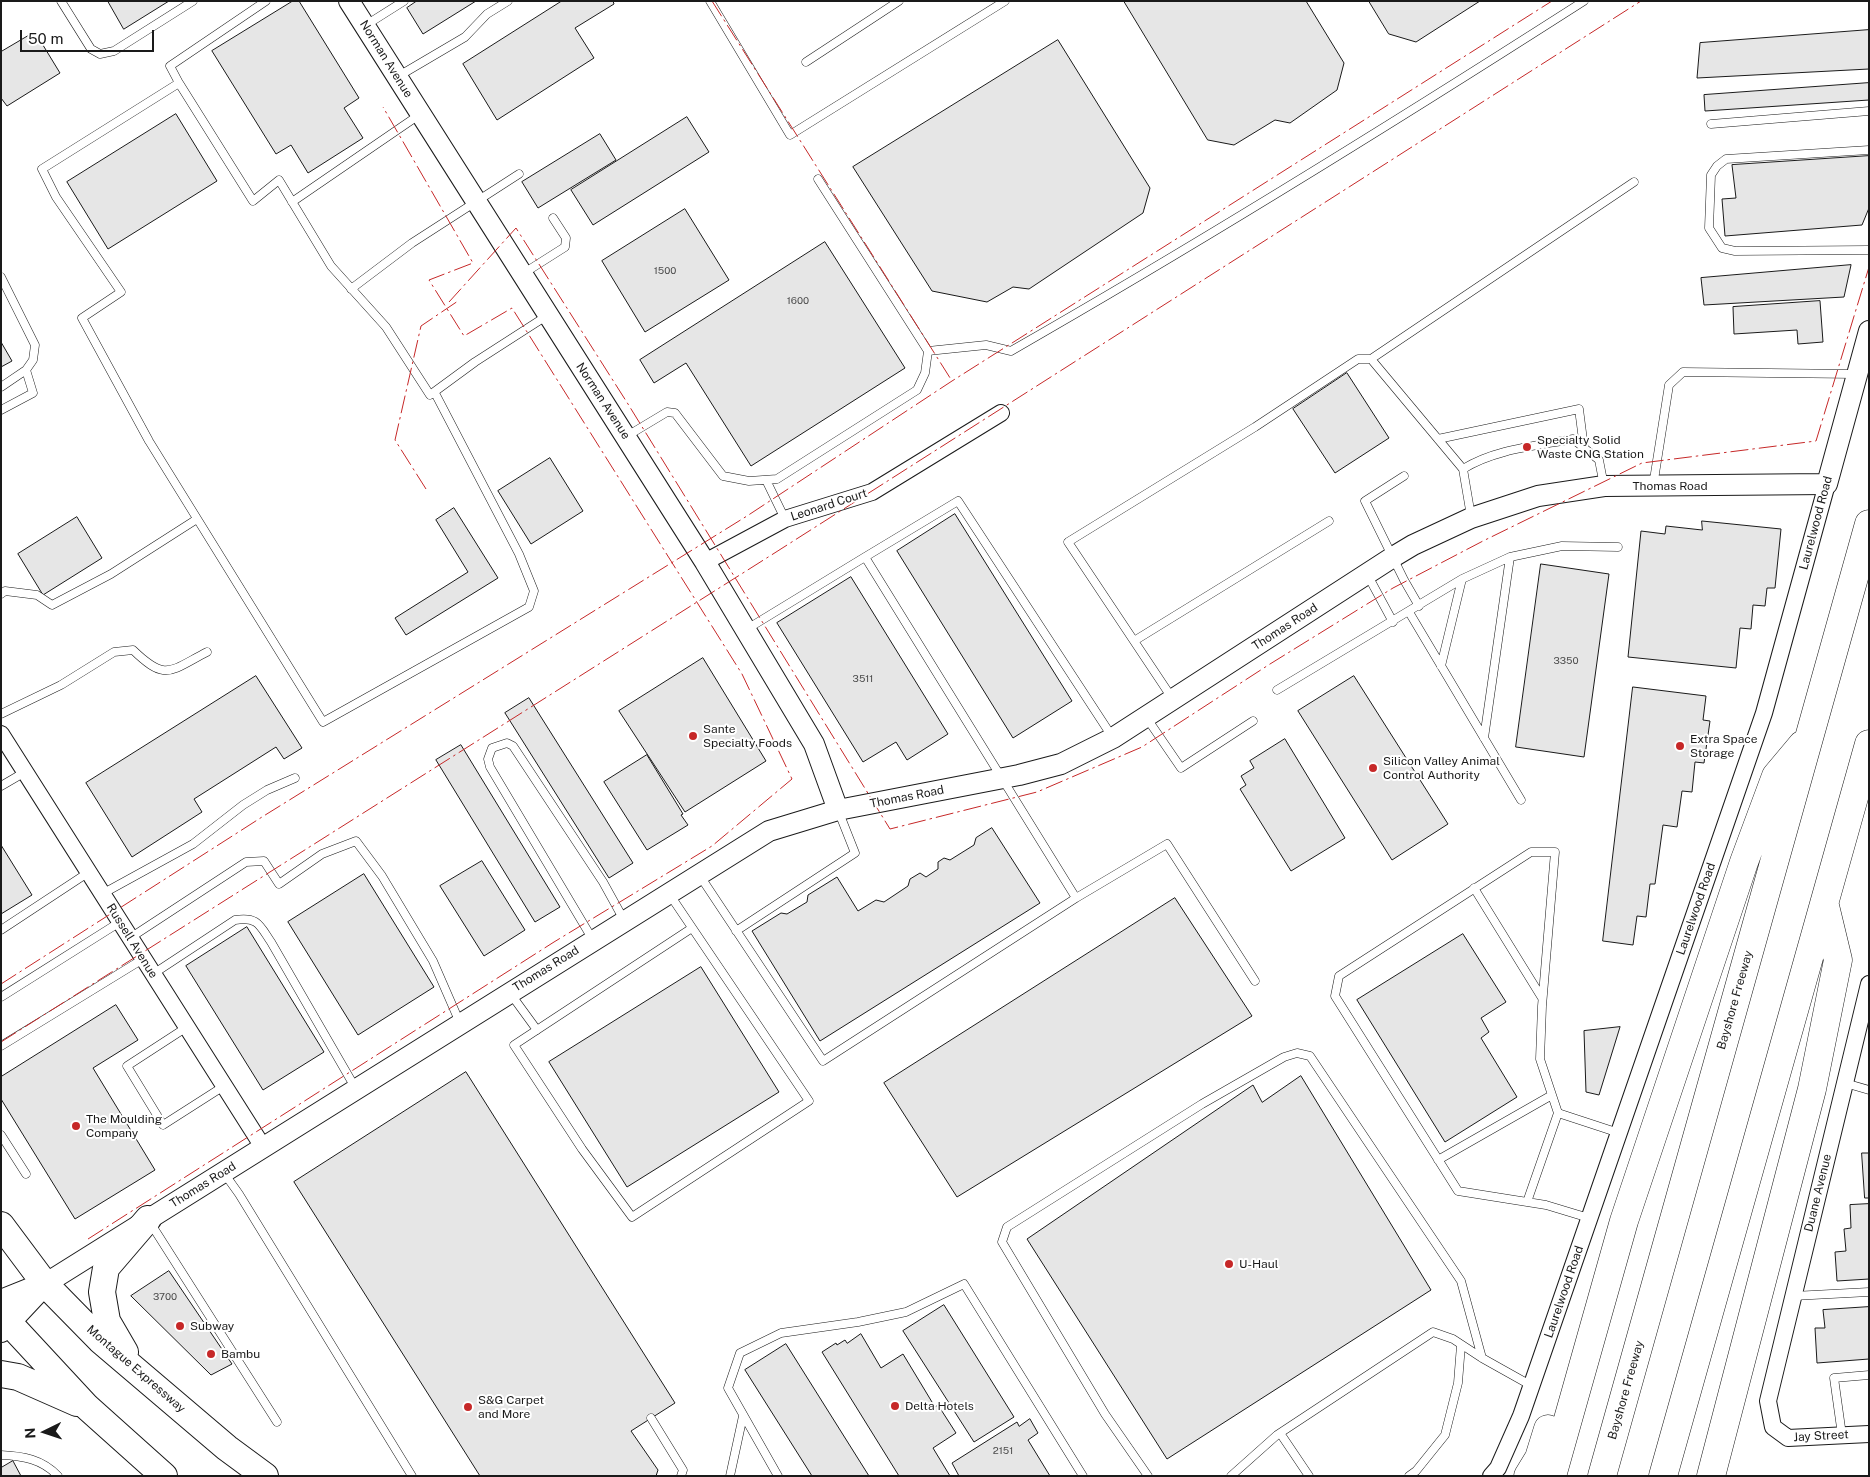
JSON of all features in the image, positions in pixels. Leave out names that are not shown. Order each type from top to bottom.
[{"type":"highway","name":"Bayshore Freeway","points":[[1602,1476],[1869,524]]},
{"type":"highway","points":[[1552,1476],[1624,1221],[1744,862],[1776,776],[1808,737]]},
{"type":"highway","points":[[1662,1476],[1869,744]]},
{"type":"highway","points":[[1711,1476],[1812,1089],[1838,960],[1824,904]]},
{"type":"highway","points":[[136,1369],[107,1322],[102,1292],[106,1268],[148,1219]]},
{"type":"highway","points":[[1528,1476],[1539,1458],[1604,1257],[1624,1221]]},
{"type":"highway","name":"Montague Expressway","points":[[1,1225],[45,1284],[100,1340],[227,1448],[265,1476]]},
{"type":"highway","points":[[3,1317],[87,1407],[164,1476]]},
{"type":"highway","points":[[1,1374],[18,1377],[87,1407]]},
{"type":"highway","points":[[1717,1476],[1726,1420]]},
{"type":"main road","points":[[3,1317],[45,1284]]},
{"type":"street","name":"Norman Avenue","points":[[349,1],[705,562],[814,744],[838,810]]},
{"type":"street","name":"Laurelwood Road","points":[[1491,1476],[1498,1468],[1532,1386],[1764,714],[1869,332]]},
{"type":"street","name":"Leonard Court","points":[[705,562],[785,519],[872,492],[1001,413]]},
{"type":"street","name":"Thomas Road","points":[[45,1284],[769,831],[838,810],[1002,778],[1061,764],[1113,738],[1413,545],[1472,518],[1538,496],[1604,486],[1827,484]]},
{"type":"street","name":"Russell Avenue","points":[[1,734],[263,1147]]},
{"type":"street","name":"Duane Avenue","points":[[1768,1401],[1869,984]]},
{"type":"street","name":"Jay Street","points":[[1768,1401],[1773,1428],[1788,1438],[1869,1434]]},
{"type":"lane","points":[[61,1],[91,49],[100,54],[114,51],[193,1]]},
{"type":"lane","points":[[266,1],[170,66],[253,201],[279,180],[330,266],[386,327],[430,395],[476,362],[548,315]]},
{"type":"lane","points":[[397,77],[465,37],[487,14],[508,1]]},
{"type":"lane","points":[[710,1],[790,135],[1005,1]]},
{"type":"lane","points":[[806,62],[899,1]]},
{"type":"lane","points":[[928,351],[986,345],[1011,351],[1150,271],[1342,155],[1584,1]]},
{"type":"lane","points":[[365,26],[402,2]]},
{"type":"lane","points":[[179,83],[42,169],[56,197],[121,292],[82,318],[149,441],[323,722],[529,607],[534,591],[519,554],[435,393]]},
{"type":"lane","points":[[1711,124],[1869,111]]},
{"type":"lane","points":[[292,202],[421,114]]},
{"type":"lane","points":[[1869,150],[1726,159],[1717,166],[1711,175],[1709,217],[1713,238],[1722,248],[1735,251],[1869,250]]},
{"type":"lane","points":[[351,289],[412,243],[519,174]]},
{"type":"lane","points":[[625,437],[667,412],[675,413],[723,476],[749,481],[777,479],[917,390],[925,373],[928,351],[818,179]]},
{"type":"lane","points":[[1173,699],[1068,542],[1255,426],[1358,359],[1371,360],[1634,182]]},
{"type":"lane","points":[[522,274],[565,247],[566,238],[553,218]]},
{"type":"lane","points":[[1,277],[35,345],[33,360],[26,370],[1,387]]},
{"type":"lane","points":[[1371,360],[1463,468],[1472,518]]},
{"type":"lane","points":[[1,410],[33,393],[26,370]]},
{"type":"lane","points":[[1653,486],[1669,384],[1683,372],[1857,374]]},
{"type":"lane","points":[[1438,439],[1579,409],[1584,448]]},
{"type":"lane","points":[[1463,468],[1481,458],[1573,439],[1599,460],[1604,486]]},
{"type":"lane","points":[[1404,476],[1365,501],[1420,606]]},
{"type":"lane","points":[[766,480],[785,519]]},
{"type":"lane","points":[[746,630],[958,501],[1113,738]]},
{"type":"lane","points":[[1,594],[6,591],[37,595],[52,605],[111,574],[197,519]]},
{"type":"lane","points":[[1134,641],[1329,521]]},
{"type":"lane","points":[[1276,690],[1420,606],[1462,579],[1510,557],[1562,546],[1618,547]]},
{"type":"lane","points":[[1484,738],[1510,557]]},
{"type":"lane","points":[[865,558],[1076,898]]},
{"type":"lane","points":[[1367,574],[1393,622]]},
{"type":"lane","points":[[1441,666],[1462,579]]},
{"type":"lane","points":[[1409,612],[1521,800]]},
{"type":"lane","points":[[1,714],[61,685],[114,652],[133,650],[151,668],[170,672],[207,652]]},
{"type":"lane","points":[[1146,717],[1181,768],[1253,722]]},
{"type":"lane","points":[[593,940],[490,767],[488,759],[492,748],[507,743],[513,746],[602,882],[624,921]]},
{"type":"lane","points":[[1,786],[25,772]]},
{"type":"lane","points":[[102,894],[193,844],[243,805],[267,790],[296,778]]},
{"type":"lane","points":[[736,931],[855,853],[838,810]]},
{"type":"lane","points":[[130,938],[246,862],[264,861],[280,884],[322,854],[356,841],[382,876],[433,961],[460,1023]]},
{"type":"lane","points":[[698,875],[823,1061],[1076,898],[1167,844],[1255,981]]},
{"type":"lane","points":[[1527,1202],[1558,1113],[1540,1059],[1542,998],[1555,852],[1531,852],[1339,976],[1335,996],[1458,1191],[1527,1202],[1589,1218]]},
{"type":"lane","points":[[1,930],[88,872]]},
{"type":"lane","points":[[1474,888],[1542,998]]},
{"type":"lane","points":[[669,893],[808,1101],[632,1217],[582,1149],[514,1045],[692,928]]},
{"type":"lane","points":[[153,974],[235,920],[246,918],[256,921],[271,942],[356,1089]]},
{"type":"lane","points":[[1,997],[120,922]]},
{"type":"lane","points":[[1,1046],[143,959]]},
{"type":"lane","points":[[509,992],[537,1030]]},
{"type":"lane","points":[[186,1026],[127,1066],[164,1125],[224,1086]]},
{"type":"lane","points":[[1148,1476],[1105,1414],[1002,1242],[1007,1227],[1202,1104],[1284,1057],[1297,1053],[1310,1056],[1461,1281],[1482,1358]]},
{"type":"lane","points":[[1845,1083],[1869,1090]]},
{"type":"lane","points":[[1438,1160],[1552,1095]]},
{"type":"lane","points":[[1558,1113],[1619,1134]]},
{"type":"lane","points":[[1,1135],[26,1174]]},
{"type":"lane","points":[[223,1172],[240,1194],[412,1476]]},
{"type":"lane","points":[[148,1219],[277,1422]]},
{"type":"lane","points":[[778,1476],[728,1388],[740,1354],[781,1333],[858,1322],[906,1312],[964,1284],[1083,1476]]},
{"type":"lane","points":[[1793,1296],[1869,1292]]},
{"type":"lane","points":[[1231,1476],[1280,1433],[1433,1332],[1461,1345],[1532,1386]]},
{"type":"lane","points":[[1409,1476],[1416,1471],[1445,1435],[1458,1383],[1461,1345]]},
{"type":"lane","points":[[1842,1435],[1834,1378],[1869,1375]]},
{"type":"lane","points":[[730,1476],[743,1416]]},
{"type":"lane","points":[[651,1418],[683,1470],[681,1476]]},
{"type":"lane","points":[[1280,1433],[1309,1476]]},
{"type":"lane","points":[[1,1455],[23,1456],[48,1466],[58,1476]]},
{"type":"building","points":[[108,1],[169,1],[124,29]]},
{"type":"building","points":[[293,1],[299,1],[359,98],[344,108],[363,138],[308,173],[291,145],[276,154],[212,51]]},
{"type":"building","points":[[417,1],[476,1],[423,34],[407,8]]},
{"type":"building","points":[[562,1],[613,1],[614,4],[575,28],[594,58],[497,120],[463,64]]},
{"type":"building","points":[[1124,1],[1306,1],[1344,63],[1337,90],[1290,123],[1275,120],[1234,145],[1208,140]]},
{"type":"building","points":[[1369,1],[1480,1],[1416,42],[1389,34]]},
{"type":"building","points":[[1869,30],[1869,69],[1697,78],[1700,43]]},
{"type":"building","points":[[35,32],[60,73],[7,106],[1,98],[1,52]]},
{"type":"building","points":[[1058,40],[1150,188],[1143,213],[1029,289],[1013,287],[987,302],[932,291],[853,167]]},
{"type":"building","points":[[1869,83],[1869,100],[1705,111],[1704,95]]},
{"type":"building","points":[[176,114],[217,181],[108,249],[67,182]]},
{"type":"building","points":[[687,117],[709,152],[593,225],[571,190]]},
{"type":"building","points":[[600,134],[616,160],[538,208],[522,182]]},
{"type":"building","points":[[1869,156],[1869,208],[1862,225],[1725,236],[1722,199],[1736,198],[1732,165]]},
{"type":"building","points":[[685,209],[729,280],[645,332],[602,261]]},
{"type":"building","points":[[825,242],[905,368],[751,466],[686,363],[654,383],[640,360]]},
{"type":"building","points":[[1851,265],[1844,297],[1704,305],[1701,278]]},
{"type":"building","points":[[1820,301],[1823,342],[1798,344],[1797,330],[1734,334],[1733,307]]},
{"type":"building","points":[[1,342],[12,361],[1,367]]},
{"type":"building","points":[[1347,373],[1389,438],[1335,473],[1293,409]]},
{"type":"building","points":[[550,458],[583,511],[531,544],[498,491]]},
{"type":"building","points":[[454,508],[498,578],[406,635],[395,618],[468,572],[436,520]]},
{"type":"building","points":[[955,514],[1072,701],[1013,738],[897,551]]},
{"type":"building","points":[[77,517],[102,558],[43,595],[18,554]]},
{"type":"building","points":[[1702,521],[1781,529],[1775,588],[1767,588],[1765,606],[1753,605],[1751,629],[1740,628],[1736,668],[1628,657],[1641,531],[1665,534],[1666,526],[1702,530]]},
{"type":"building","points":[[1541,564],[1609,574],[1584,757],[1516,747]]},
{"type":"building","points":[[851,577],[948,734],[907,760],[896,742],[863,762],[777,623]]},
{"type":"building","name":"Sante Specialty Foods","points":[[703,658],[766,761],[685,812],[619,711]]},
{"type":"building","points":[[256,676],[302,748],[284,759],[276,747],[194,799],[202,812],[132,857],[86,783]]},
{"type":"building","name":"Silicon Valley Animal Control Authority","points":[[1354,676],[1448,824],[1392,860],[1298,711]]},
{"type":"building","points":[[1633,687],[1706,696],[1703,720],[1710,721],[1704,763],[1695,762],[1692,792],[1682,791],[1677,827],[1663,825],[1655,884],[1650,884],[1646,917],[1637,916],[1633,945],[1603,941]]},
{"type":"building","points":[[529,698],[633,863],[609,878],[505,713]]},
{"type":"building","points":[[1285,739],[1345,838],[1291,871],[1240,789],[1246,785],[1241,776],[1254,768],[1250,761]]},
{"type":"building","points":[[461,745],[560,907],[535,922],[436,760]]},
{"type":"building","points":[[647,755],[688,825],[647,850],[604,782]]},
{"type":"building","points":[[992,828],[1040,903],[820,1041],[752,931],[781,913],[787,914],[807,902],[808,895],[837,877],[858,911],[876,900],[884,902],[908,886],[910,879],[920,873],[926,877],[938,869],[938,862],[944,858],[950,860],[974,845],[976,838]]},
{"type":"building","points":[[1,845],[32,895],[1,914]]},
{"type":"building","points":[[482,861],[525,930],[484,956],[440,886]]},
{"type":"building","points":[[364,874],[434,987],[358,1035],[288,922]]},
{"type":"building","points":[[1175,898],[1252,1016],[957,1197],[884,1083]]},
{"type":"building","points":[[247,927],[324,1052],[263,1090],[186,966]]},
{"type":"building","points":[[1463,934],[1506,1002],[1481,1018],[1489,1032],[1481,1038],[1517,1097],[1445,1142],[1357,1000]]},
{"type":"building","points":[[701,967],[779,1092],[627,1187],[549,1062]]},
{"type":"building","points":[[116,1005],[138,1040],[93,1068],[155,1170],[75,1219],[1,1099],[1,1077]]},
{"type":"building","points":[[1620,1027],[1599,1095],[1586,1092],[1584,1031]]},
{"type":"building","points":[[466,1072],[675,1403],[631,1431],[658,1470],[656,1476],[480,1476],[294,1182]]},
{"type":"building","name":"U-Haul","points":[[1301,1076],[1431,1290],[1167,1459],[1027,1239],[1253,1085],[1262,1102]]},
{"type":"building","points":[[1862,1153],[1869,1153],[1869,1198],[1865,1198]]},
{"type":"building","points":[[1869,1204],[1869,1279],[1837,1281],[1835,1252],[1846,1251],[1844,1229],[1851,1228],[1850,1205]]},
{"type":"building","points":[[169,1271],[232,1364],[211,1375],[131,1296]]},
{"type":"building","points":[[944,1305],[1014,1417],[974,1442],[903,1331]]},
{"type":"building","points":[[1869,1307],[1869,1359],[1817,1363],[1815,1328],[1825,1328],[1823,1310]]},
{"type":"building","name":"Delta Hotels","points":[[861,1334],[881,1368],[903,1354],[935,1407],[938,1405],[956,1433],[933,1448],[950,1476],[899,1476],[822,1352],[836,1343],[837,1345],[845,1340],[847,1343]]},
{"type":"building","points":[[786,1344],[869,1476],[812,1476],[745,1370]]},
{"type":"building","name":"Delta Hotels","points":[[1030,1419],[1038,1433],[1028,1440],[1050,1476],[959,1476],[952,1463],[1017,1422],[1019,1426]]},
{"type":"building","points":[[13,1461],[21,1476],[1,1476],[1,1468]]},
{"type":"power","points":[[712,1],[952,381]]},
{"type":"power","points":[[1,984],[262,817],[747,516],[952,381],[1552,1]]},
{"type":"power","points":[[1,1042],[773,554],[1641,1]]},
{"type":"power","points":[[88,1239],[554,942],[712,846],[792,779],[742,674],[512,308],[464,336],[429,280],[473,263],[383,107]]},
{"type":"power","points":[[449,302],[516,228],[628,404],[890,829],[1037,792],[1142,747],[1270,664],[1393,588],[1483,541],[1642,463],[1816,441],[1869,267]]},
{"type":"power","points":[[426,489],[395,440],[421,326],[458,301]]},
{"type":"place","name":"Specialty Solid Waste CNG Station","points":[[1527,447]]},
{"type":"place","name":"Sante Specialty Foods","points":[[693,736]]},
{"type":"place","name":"Extra Space Storage","points":[[1680,746]]},
{"type":"place","name":"Silicon Valley Animal Control Authority","points":[[1373,768]]},
{"type":"place","name":"The Moulding Company","points":[[76,1126]]},
{"type":"place","name":"U-Haul","points":[[1229,1264]]},
{"type":"place","name":"Subway","points":[[180,1326]]},
{"type":"place","name":"Bambu","points":[[211,1354]]},
{"type":"place","name":"Delta Hotels","points":[[895,1406]]},
{"type":"place","name":"S&G Carpet and More","points":[[468,1407]]}]
